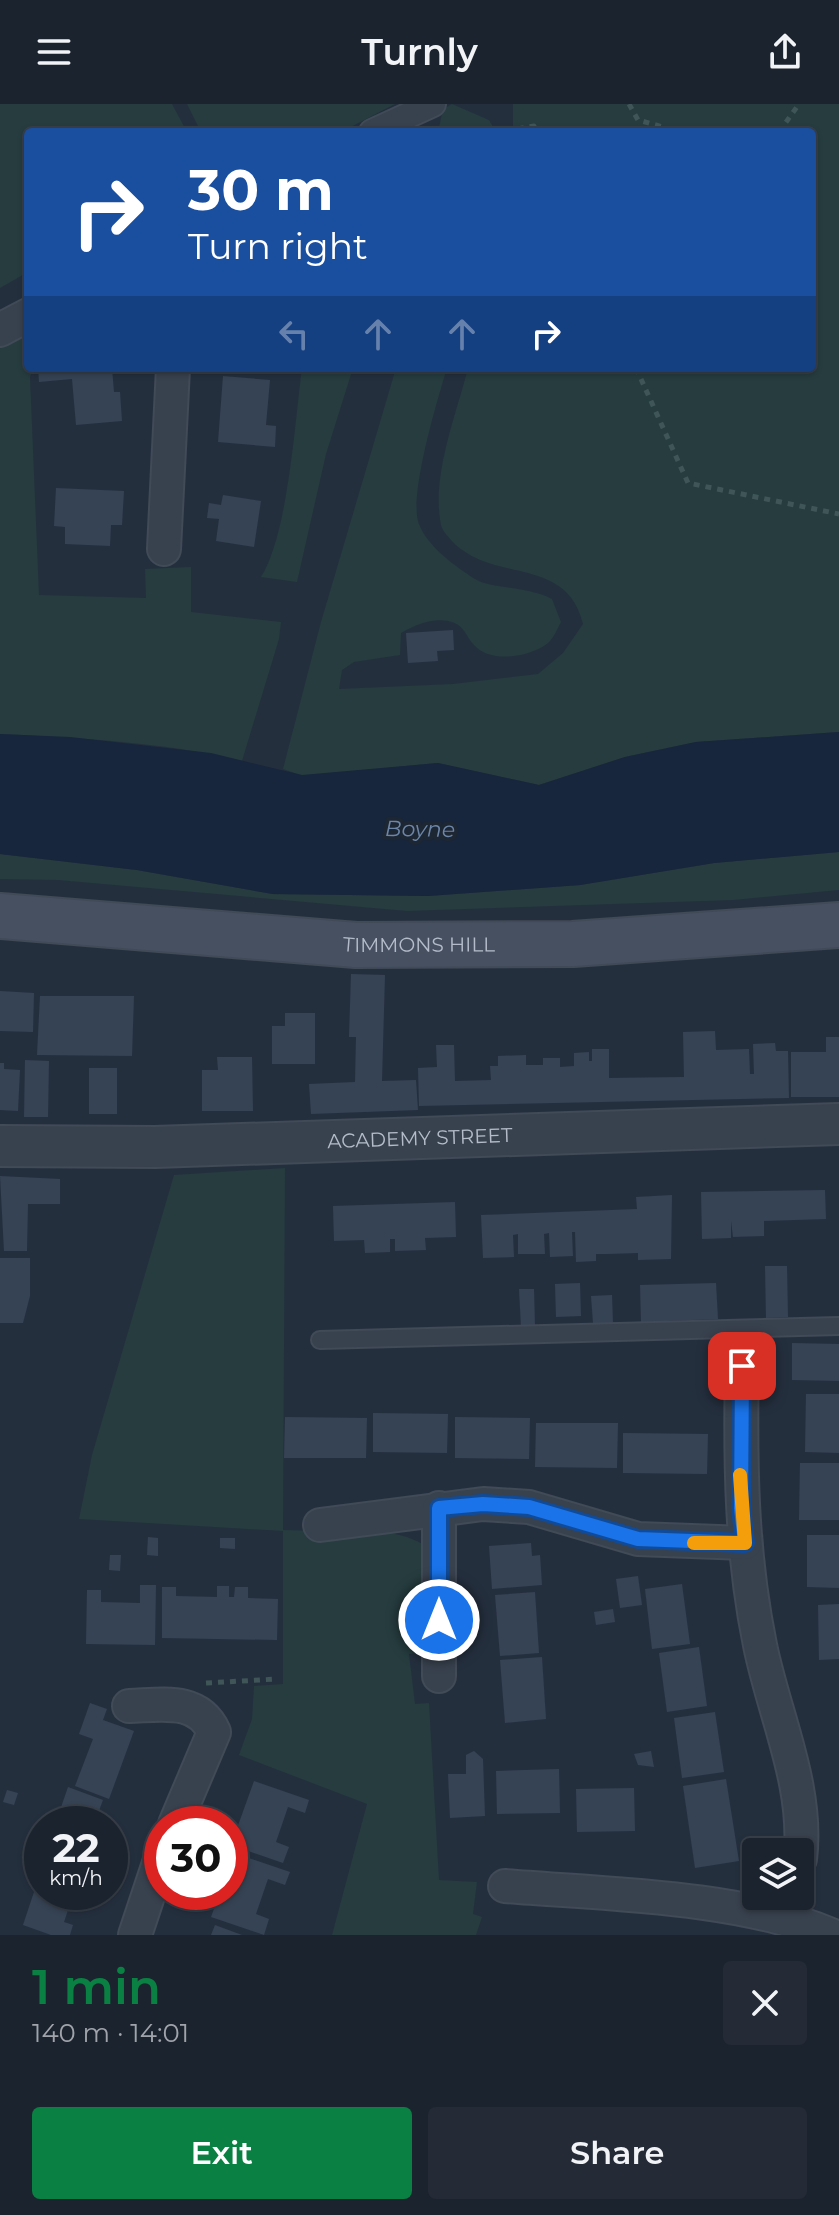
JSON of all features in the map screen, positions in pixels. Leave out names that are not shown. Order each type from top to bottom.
[{"type":"main road","name":"TIMMONS HILL","points":[[0,916],[356,945],[573,944],[839,925]]},
{"type":"street","points":[[381,128],[433,104]]},
{"type":"street","points":[[0,330],[24,317]]},
{"type":"street","points":[[164,549],[173,372]]},
{"type":"street","name":"ACADEMY STREET","points":[[0,1146],[187,1146],[837,1129]]},
{"type":"street","points":[[742,1366],[740,1482],[745,1543],[760,1647],[799,1797],[803,1838]]},
{"type":"street","points":[[320,1525],[483,1504],[529,1507],[638,1539],[745,1543]]},
{"type":"street","points":[[439,1508],[439,1676]]},
{"type":"street","points":[[129,1706],[185,1705],[208,1718],[214,1732],[183,1806]]},
{"type":"street","points":[[505,1886],[742,1903]]},
{"type":"street","points":[[135,1935],[144,1908]]},
{"type":"street","points":[[792,1910],[831,1935]]},
{"type":"lane","points":[[320,1340],[839,1326]]},
{"type":"path","points":[[629,104],[638,120],[664,128]]},
{"type":"path","points":[[782,128],[799,104]]},
{"type":"path","points":[[638,372],[688,483],[839,514]]},
{"type":"green space","points":[[0,104],[172,104],[185,128],[24,128],[24,274],[0,288]]},
{"type":"green space","points":[[187,104],[395,104],[349,128],[199,128]]},
{"type":"green space","points":[[452,104],[489,120],[494,128],[439,128],[443,109]]},
{"type":"green space","points":[[513,104],[839,104],[839,732],[696,742],[625,757],[539,785],[438,763],[303,776],[283,769],[321,622],[395,372],[446,372],[431,423],[417,492],[419,524],[428,540],[475,579],[552,599],[561,622],[554,636],[541,648],[511,656],[490,655],[481,651],[453,622],[436,620],[424,623],[401,633],[400,655],[354,662],[342,670],[339,689],[453,684],[538,674],[563,653],[583,624],[574,602],[561,588],[545,579],[468,554],[451,540],[442,527],[439,487],[442,466],[467,372],[816,372],[816,128],[513,128]]},
{"type":"green space","points":[[22,330],[24,372],[32,372],[39,595],[146,598],[145,569],[191,567],[191,612],[281,622],[279,639],[242,761],[152,745],[0,734],[0,342]]},
{"type":"green space","points":[[302,372],[352,372],[326,454],[297,582],[261,577],[278,534]]},
{"type":"green space","points":[[839,852],[839,890],[733,900],[407,911],[58,880],[0,879],[0,854],[137,870],[273,894],[428,896],[580,885],[714,863]]},
{"type":"green space","points":[[285,1168],[283,1530],[318,1531],[321,1541],[386,1533],[424,1545],[426,1645],[420,1653],[409,1654],[415,1704],[429,1703],[439,1880],[477,1882],[473,1914],[482,1917],[476,1935],[332,1935],[367,1804],[239,1755],[252,1719],[254,1686],[283,1684],[283,1531],[79,1519],[92,1455],[174,1175]]},
{"type":"water","name":"Boyne","points":[[839,732],[839,852],[714,863],[580,885],[428,896],[273,894],[137,870],[0,854],[0,734],[70,737],[211,753],[302,775],[438,763],[539,785],[625,757],[696,742]]},
{"type":"building","points":[[38,372],[112,372],[114,392],[120,392],[122,421],[76,425],[72,379],[39,382]]},
{"type":"building","points":[[223,376],[270,380],[266,425],[276,426],[275,447],[218,442]]},
{"type":"building","points":[[56,488],[124,491],[122,525],[111,525],[110,546],[65,544],[65,527],[54,526]]},
{"type":"building","points":[[223,495],[261,501],[254,547],[216,541],[219,519],[207,518],[209,503],[221,505]]},
{"type":"building","points":[[453,630],[454,650],[437,651],[438,661],[408,663],[406,633]]},
{"type":"building","points":[[351,974],[385,975],[382,1081],[416,1080],[418,1110],[311,1114],[309,1084],[355,1082],[356,1037],[349,1037]]},
{"type":"building","points":[[0,991],[34,993],[33,1032],[0,1031]]},
{"type":"building","points":[[40,996],[134,996],[132,1056],[37,1055]]},
{"type":"building","points":[[285,1013],[315,1013],[315,1064],[272,1064],[272,1026],[285,1026]]},
{"type":"building","points":[[715,1031],[716,1050],[749,1049],[750,1074],[754,1074],[753,1044],[775,1043],[776,1051],[788,1051],[789,1098],[419,1106],[418,1068],[437,1067],[436,1045],[454,1045],[455,1081],[491,1080],[490,1066],[498,1066],[498,1056],[526,1055],[526,1065],[543,1065],[543,1058],[560,1058],[560,1067],[574,1066],[574,1053],[589,1052],[589,1061],[592,1061],[592,1049],[609,1049],[609,1078],[684,1077],[683,1032]]},
{"type":"building","points":[[826,1037],[839,1037],[839,1097],[791,1097],[791,1052],[826,1052]]},
{"type":"building","points":[[217,1057],[252,1057],[253,1111],[202,1111],[202,1070],[218,1070]]},
{"type":"building","points":[[25,1060],[49,1061],[48,1117],[24,1117]]},
{"type":"building","points":[[0,1063],[4,1063],[4,1069],[20,1070],[18,1111],[0,1110]]},
{"type":"building","points":[[89,1068],[117,1068],[117,1114],[89,1114]]},
{"type":"building","points":[[0,1176],[60,1179],[60,1204],[28,1204],[27,1251],[4,1251]]},
{"type":"building","points":[[825,1190],[826,1219],[764,1221],[764,1236],[733,1237],[731,1221],[731,1238],[702,1239],[701,1192]]},
{"type":"building","points":[[672,1195],[671,1259],[638,1260],[638,1253],[596,1254],[596,1261],[576,1262],[575,1232],[572,1232],[573,1256],[550,1257],[549,1233],[544,1234],[545,1254],[518,1254],[518,1234],[513,1235],[514,1257],[483,1258],[481,1215],[637,1209],[636,1197]]},
{"type":"building","points":[[455,1202],[456,1237],[425,1238],[426,1250],[395,1251],[395,1239],[390,1239],[390,1252],[365,1253],[364,1240],[334,1241],[333,1206]]},
{"type":"building","points":[[0,1258],[30,1258],[30,1296],[23,1323],[0,1323]]},
{"type":"building","points":[[765,1266],[787,1266],[788,1317],[766,1318]]},
{"type":"building","points":[[580,1283],[581,1316],[556,1317],[555,1284]]},
{"type":"building","points":[[716,1283],[718,1319],[641,1322],[640,1285]]},
{"type":"building","points":[[519,1289],[534,1289],[535,1326],[521,1327]]},
{"type":"building","points":[[612,1295],[613,1323],[593,1323],[591,1296]]},
{"type":"building","points":[[792,1343],[839,1344],[839,1381],[792,1380]]},
{"type":"building","points":[[806,1394],[839,1394],[839,1453],[805,1452]]},
{"type":"building","points":[[373,1413],[448,1414],[447,1453],[373,1452]]},
{"type":"building","points":[[285,1417],[367,1418],[366,1458],[284,1458]]},
{"type":"building","points":[[455,1417],[530,1418],[529,1459],[455,1458]]},
{"type":"building","points":[[536,1423],[618,1423],[617,1468],[535,1467]]},
{"type":"building","points":[[623,1433],[708,1434],[707,1474],[623,1473]]},
{"type":"building","points":[[800,1463],[839,1463],[839,1520],[799,1520]]},
{"type":"building","points":[[807,1535],[839,1535],[839,1588],[807,1587]]},
{"type":"building","points":[[148,1537],[158,1538],[158,1556],[147,1555]]},
{"type":"building","points":[[220,1538],[235,1538],[235,1549],[220,1548]]},
{"type":"building","points":[[531,1543],[532,1556],[540,1555],[542,1585],[492,1589],[489,1546]]},
{"type":"building","points":[[110,1555],[121,1555],[120,1571],[109,1570]]},
{"type":"building","points":[[638,1576],[642,1605],[620,1608],[616,1579]]},
{"type":"building","points":[[682,1584],[690,1644],[652,1649],[645,1589]]},
{"type":"building","points":[[140,1585],[156,1585],[155,1645],[86,1644],[87,1590],[101,1590],[101,1602],[140,1603]]},
{"type":"building","points":[[217,1586],[229,1586],[229,1597],[234,1597],[235,1587],[248,1587],[248,1598],[278,1599],[277,1640],[162,1638],[162,1587],[176,1587],[176,1596],[217,1597]]},
{"type":"building","points":[[535,1592],[539,1653],[500,1656],[495,1595]]},
{"type":"building","points":[[839,1604],[839,1659],[819,1660],[818,1605]]},
{"type":"building","points":[[613,1609],[615,1622],[596,1625],[594,1612]]},
{"type":"building","points":[[699,1647],[707,1706],[667,1712],[659,1653]]},
{"type":"building","points":[[542,1657],[546,1719],[505,1723],[500,1660]]},
{"type":"building","points":[[90,1703],[107,1709],[103,1720],[134,1731],[109,1799],[75,1786],[93,1739],[79,1734]]},
{"type":"building","points":[[715,1712],[724,1772],[682,1778],[674,1718]]},
{"type":"building","points":[[474,1751],[483,1759],[485,1816],[450,1818],[448,1774],[466,1774],[466,1755]]},
{"type":"building","points":[[651,1751],[654,1767],[638,1765],[634,1754]]},
{"type":"building","points":[[559,1769],[560,1813],[497,1814],[496,1771]]},
{"type":"building","points":[[726,1779],[739,1861],[695,1868],[683,1786]]},
{"type":"building","points":[[254,1781],[309,1800],[305,1813],[288,1807],[276,1842],[289,1847],[283,1863],[248,1851],[248,1806],[245,1806]]},
{"type":"building","points":[[68,1787],[103,1800],[101,1806],[61,1806]]},
{"type":"building","points":[[634,1788],[635,1831],[577,1832],[576,1789]]},
{"type":"building","points":[[7,1790],[18,1793],[14,1805],[3,1802]]},
{"type":"building","points":[[248,1858],[290,1872],[285,1885],[268,1879],[256,1914],[269,1919],[264,1935],[211,1917],[214,1910],[248,1910]]},
{"type":"building","points":[[28,1910],[68,1910],[64,1922],[73,1925],[70,1935],[51,1935],[23,1925]]},
{"type":"building","points":[[215,1925],[242,1935],[211,1935]]},
{"type":"slow traffic","points":[[694,1543],[745,1543],[740,1475]]},
{"type":"route","points":[[439,1620],[439,1508],[483,1504],[529,1507],[638,1539],[745,1543],[741,1508],[742,1366]]}]
